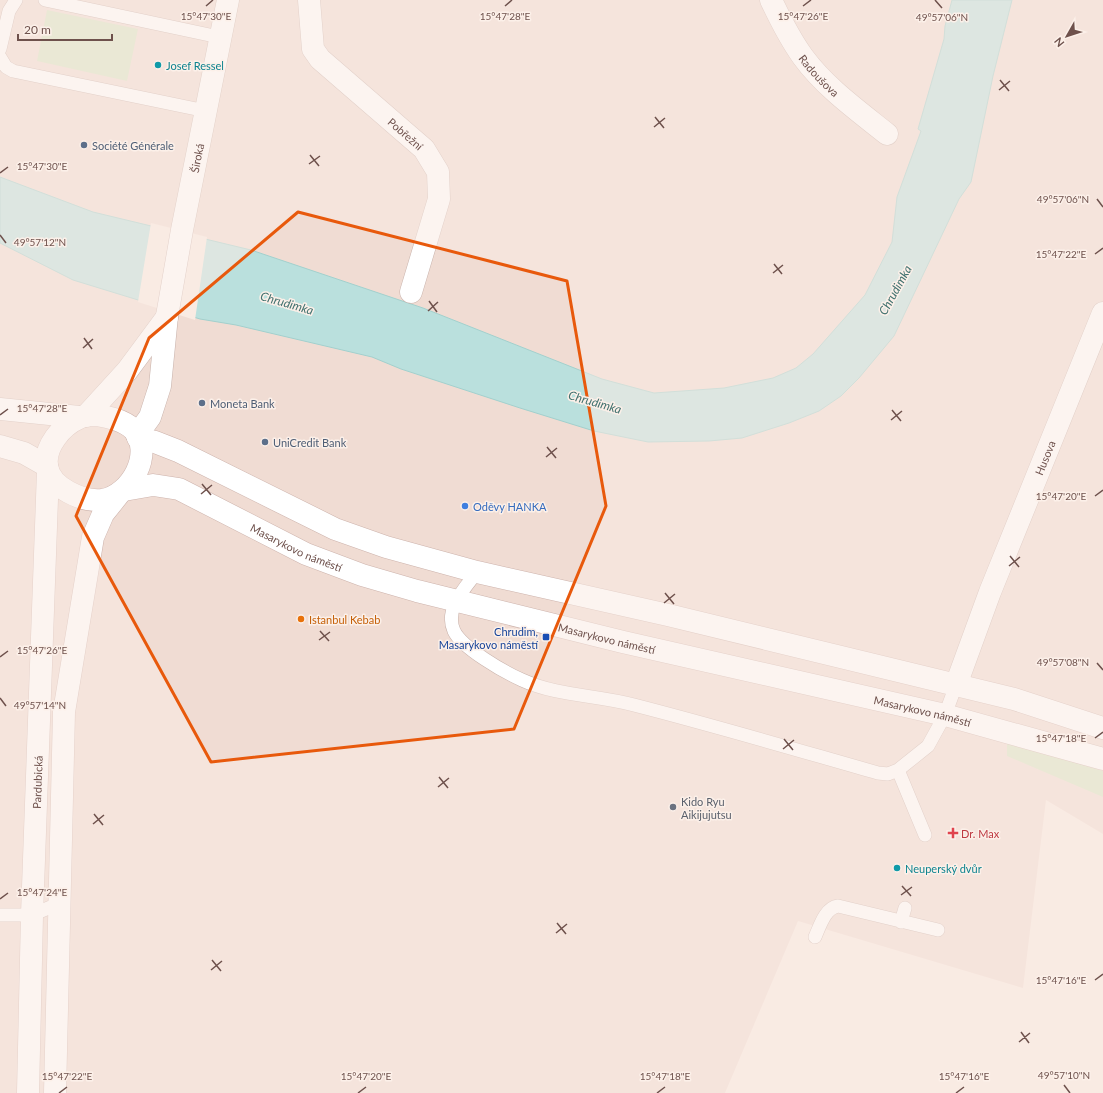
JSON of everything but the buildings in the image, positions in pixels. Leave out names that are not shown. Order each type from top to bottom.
[{"type":"main road","name":"Široká","points":[[138,436],[150,417],[160,386],[167,316],[182,230],[219,37],[228,0]]},
{"type":"main road","name":"Pobřežní","points":[[309,0],[313,49],[320,59],[424,149],[438,172],[439,198],[410,292]]},
{"type":"main road","name":"Radoušova","points":[[771,0],[790,37],[812,68],[834,91],[887,134]]},
{"type":"main road","name":"Husova","points":[[956,685],[977,622],[1103,313]]},
{"type":"main road","name":"Široká","points":[[82,416],[127,371],[167,316]]},
{"type":"main road","points":[[0,409],[114,418],[132,428],[138,436],[140,445],[140,461],[135,476],[103,514],[93,537],[64,712],[55,1093]]},
{"type":"main road","points":[[47,468],[49,451],[56,437],[66,426],[82,416]]},
{"type":"main road","points":[[138,436],[178,451],[270,498],[353,536],[477,572],[668,615],[1014,699],[1103,728]]},
{"type":"main road","points":[[0,446],[24,453],[47,468],[61,486],[85,498],[103,500],[121,492]]},
{"type":"main road","name":"Pardubická","points":[[28,1093],[32,915],[47,468]]},
{"type":"main road","name":"Masarykovo náměstí","points":[[121,492],[153,485],[179,489],[280,542],[331,564],[416,591],[623,642],[945,715],[1103,759]]},
{"type":"lane","points":[[0,49],[9,11],[16,0]]},
{"type":"lane","points":[[45,0],[219,37]]},
{"type":"lane","points":[[0,57],[6,67],[13,71],[206,111]]},
{"type":"lane","points":[[477,572],[455,601],[451,621],[458,638],[479,655],[522,680],[574,695],[632,704],[878,773],[888,774],[898,770],[925,835]]},
{"type":"lane","name":"Husova","points":[[898,770],[928,746],[945,715],[956,685]]},
{"type":"lane","points":[[0,915],[32,915],[60,903]]},
{"type":"lane","points":[[815,937],[830,909],[835,907],[938,930]]},
{"type":"lane","points":[[901,922],[905,908]]},
{"type":"highlighted area","points":[[298,212],[567,281],[606,506],[514,729],[211,762],[76,516],[149,338]]},
{"type":"shaded area","points":[[0,0],[1103,0],[1103,834],[1046,800],[1023,988],[798,921],[725,1093],[0,1093]]},
{"type":"green space","points":[[47,10],[138,29],[127,81],[37,61]]},
{"type":"green space","points":[[1007,741],[1103,771],[1103,797],[1007,756]]},
{"type":"water","name":"Chrudimka","points":[[952,0],[1012,0],[993,76],[971,182],[959,199],[894,336],[859,378],[841,396],[819,411],[789,423],[742,438],[709,441],[648,442],[594,431],[401,369],[372,357],[236,325],[200,319],[73,280],[0,243],[0,177],[93,212],[251,250],[423,308],[602,379],[654,393],[724,388],[773,378],[796,368],[813,354],[865,295],[892,242],[897,197],[921,131],[918,129],[944,39],[945,26]]},
{"type":"pier","points":[[151,223],[207,237],[195,320],[138,302]]},
{"type":"place","name":"Josef Ressel","points":[[158,65]]},
{"type":"place","name":"Société Générale","points":[[84,145]]},
{"type":"place","name":"Moneta Bank","points":[[202,403]]},
{"type":"place","name":"UniCredit Bank","points":[[265,442]]},
{"type":"place","name":"Oděvy HANKA","points":[[465,506]]},
{"type":"place","name":"Istanbul Kebab","points":[[301,619]]},
{"type":"place","name":"Chrudim, Masarykovo náměstí","points":[[546,637]]},
{"type":"place","name":"Kido Ryu Aikijujutsu","points":[[673,807]]},
{"type":"place","name":"Dr. Max","points":[[953,833]]},
{"type":"place","name":"Neuperský dvůr","points":[[897,868]]}]
